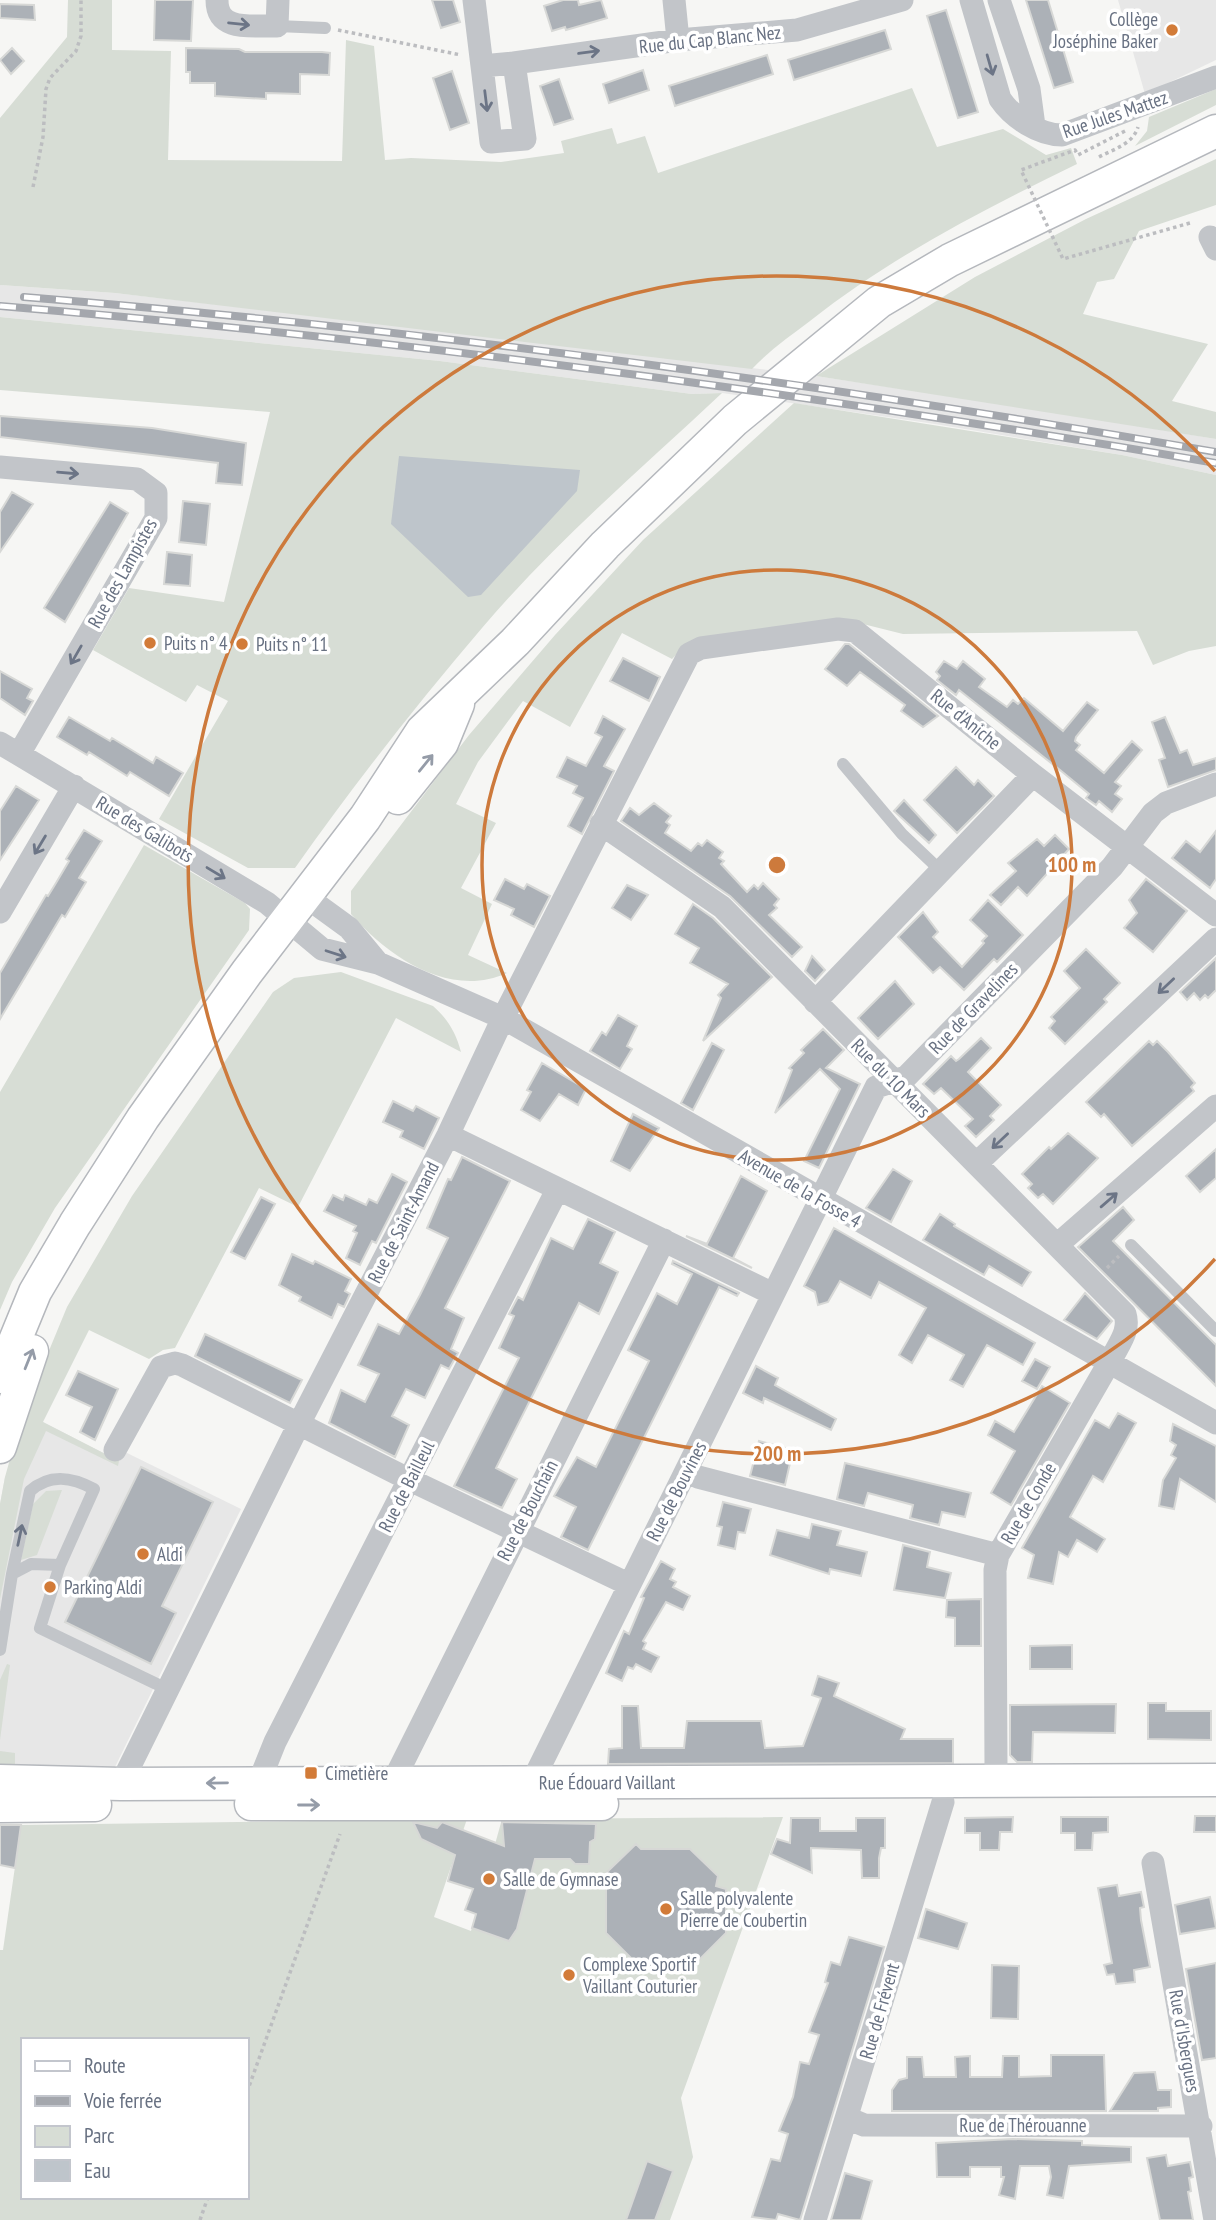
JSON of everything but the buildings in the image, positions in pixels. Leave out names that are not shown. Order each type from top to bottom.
[{"type":"main road","points":[[0,1447],[26,1366],[51,1305],[88,1239],[422,731],[461,696],[605,545],[735,420],[879,302],[950,260],[1216,131]]},
{"type":"main road","points":[[0,1377],[36,1292],[75,1224],[144,1118],[303,914]]},
{"type":"main road","name":"Rue Édouard Vaillant","points":[[400,1793],[532,1782],[1216,1780]]},
{"type":"main road","name":"Rue Édouard Vaillant","points":[[0,1781],[170,1783],[254,1794]]},
{"type":"main road","name":"Rue Édouard Vaillant","points":[[0,1806],[254,1794],[400,1793],[943,1802],[1216,1800]]},
{"type":"street","points":[[217,0],[220,16],[225,22],[233,25],[277,26],[278,0]]},
{"type":"street","points":[[474,0],[491,142],[524,139],[514,63]]},
{"type":"street","points":[[674,0],[678,40]]},
{"type":"street","name":"Rue du Cap Blanc Nez","points":[[481,62],[514,63],[678,40],[797,30],[902,0]]},
{"type":"street","name":"Rue Jules Mattez","points":[[971,0],[1000,99],[1008,111],[1034,127],[1062,135],[1216,77]]},
{"type":"street","points":[[999,0],[1029,89],[1034,127]]},
{"type":"street","name":"Rue des Lampistes","points":[[0,467],[137,479],[156,493],[156,518],[9,748]]},
{"type":"street","name":"Rue d'Aniche","points":[[684,660],[701,648],[838,629],[855,631],[1033,775],[1216,915]]},
{"type":"street","name":"Rue de Saint-Amand","points":[[121,1784],[684,660]]},
{"type":"street","name":"Rue des Galibots","points":[[9,748],[267,903],[303,914]]},
{"type":"street","points":[[815,1002],[1033,775]]},
{"type":"street","name":"Rue de Gravelines","points":[[821,1200],[876,1087],[906,1077],[1112,867],[1146,823],[1166,803],[1216,784]]},
{"type":"street","points":[[0,912],[74,786]]},
{"type":"street","name":"Rue du 10 Mars","points":[[601,824],[722,907],[891,1080],[978,1162],[1125,1314],[1128,1323],[1109,1363]]},
{"type":"street","name":"Avenue de la Fosse 4","points":[[303,914],[322,949],[378,963],[503,1018],[1216,1423]]},
{"type":"street","name":"Avenue de la Fosse 4","points":[[303,914],[349,928],[378,963]]},
{"type":"street","points":[[978,1162],[1216,939]]},
{"type":"street","points":[[1057,1245],[1216,1106]]},
{"type":"street","points":[[448,1135],[773,1294]]},
{"type":"street","name":"Rue de Bailleul","points":[[254,1794],[275,1742],[556,1190]]},
{"type":"street","name":"Rue de Bouvines","points":[[532,1782],[821,1200]]},
{"type":"street","name":"Rue de Bouchain","points":[[400,1793],[516,1531],[664,1240]]},
{"type":"street","name":"Rue de Conde","points":[[992,1782],[996,1767],[995,1570],[998,1555],[1109,1363]]},
{"type":"street","points":[[115,1450],[156,1373],[167,1364],[182,1365],[410,1480],[628,1584]]},
{"type":"street","points":[[686,1471],[698,1477],[998,1555]]},
{"type":"street","name":"Rue de Frévent","points":[[815,2220],[943,1802]]},
{"type":"street","name":"Rue d'Isbergues","points":[[1153,1863],[1215,2220]]},
{"type":"street","name":"Rue de Thérouanne","points":[[847,2118],[864,2124],[1200,2126]]},
{"type":"lane","points":[[277,26],[325,28]]},
{"type":"lane","points":[[843,764],[902,834],[941,871]]},
{"type":"lane","points":[[1131,1245],[1216,1331]]},
{"type":"lane","points":[[0,1650],[12,1574],[30,1490],[43,1482],[61,1477],[94,1489],[60,1565],[40,1629],[167,1689]]},
{"type":"lane","points":[[12,1574],[32,1564],[60,1565]]},
{"type":"lane","points":[[0,1795],[152,1794],[170,1783]]},
{"type":"lane","points":[[400,1793],[1216,1790]]},
{"type":"path","points":[[33,187],[43,137],[46,89],[50,78],[76,51],[81,36],[81,0]]},
{"type":"path","points":[[325,28],[481,62]]},
{"type":"path","points":[[1125,131],[1078,155],[1075,150],[1021,170],[1063,259],[1190,223]]},
{"type":"path","points":[[1093,1282],[1131,1245]]},
{"type":"path","points":[[248,2089],[341,1834]]},
{"type":"path","points":[[200,2220],[207,2199]]},
{"type":"shaded area","name":"Collège Joséphine Baker","points":[[1118,0],[1216,0],[1216,60],[1145,94]]},
{"type":"shaded area","points":[[0,285],[115,293],[443,330],[816,376],[1035,409],[1216,439],[1216,475],[1122,455],[722,393],[692,394],[440,361],[0,317]]},
{"type":"shaded area","points":[[43,1422],[119,1461],[125,1452],[241,1509],[114,1769],[0,1769],[0,1504],[5,1477]]},
{"type":"green space","points":[[68,0],[112,0],[112,50],[171,51],[168,160],[342,161],[346,40],[374,46],[385,160],[411,158],[501,162],[564,153],[561,141],[612,128],[617,144],[645,136],[658,173],[912,88],[937,147],[1003,129],[1046,155],[1071,148],[1077,164],[939,235],[906,255],[841,298],[752,369],[115,293],[0,285],[0,118],[67,37]]},
{"type":"green space","points":[[1216,89],[1216,105],[1135,146],[1147,131],[1149,117]]},
{"type":"green space","points":[[1216,159],[1216,205],[1139,231],[1114,279],[1097,282],[1083,314],[1208,344],[1172,401],[1216,412],[1216,439],[816,376],[975,277],[1086,219]]},
{"type":"green space","points":[[0,317],[440,361],[692,394],[722,393],[599,507],[510,597],[409,716],[295,868],[248,868],[159,819],[228,701],[197,685],[186,702],[93,650],[129,588],[224,602],[270,412],[0,390]]},
{"type":"green space","points":[[794,403],[1122,455],[1216,475],[1216,646],[1189,651],[1153,665],[1137,631],[903,634],[863,624],[835,622],[690,641],[672,659],[622,633],[570,727],[523,701],[478,762],[456,804],[496,823],[461,888],[492,904],[468,955],[507,973],[485,980],[464,981],[442,977],[422,969],[383,945],[351,914],[351,891],[469,735],[555,635],[643,540]]},
{"type":"green space","points":[[144,845],[245,903],[250,909],[249,930],[55,1208],[12,1282],[0,1310],[0,1092]]},
{"type":"green space","points":[[341,972],[433,1006],[451,1027],[461,1052],[396,1018],[298,1207],[259,1188],[175,1348],[163,1350],[149,1359],[89,1330],[43,1422],[119,1461],[118,1466],[46,1431],[24,1479],[0,1599],[0,1504],[5,1477],[22,1416],[67,1307],[132,1196],[273,992],[294,978]]},
{"type":"green space","points":[[62,1490],[37,1555],[21,1560],[33,1504],[46,1491]]},
{"type":"green space","points":[[7,1664],[10,1665],[0,1740],[0,1680]]},
{"type":"green space","points":[[0,1751],[15,1753],[15,1769],[0,1769]]},
{"type":"green space","points":[[783,1817],[681,2098],[693,2157],[670,2220],[0,2220],[0,1950],[3,1950],[21,1825],[467,1819],[434,1917],[471,1931],[502,1819]]},
{"type":"water","points":[[399,456],[580,470],[577,491],[481,595],[468,597],[391,524]]},
{"type":"railway","points":[[24,297],[324,325],[622,361],[920,404],[1216,452]]},
{"type":"railway","points":[[0,306],[305,335],[610,371],[913,414],[1216,463]]},
{"type":"place","name":"Collège Joséphine Baker","points":[[1172,30]]},
{"type":"place","name":"Puits n° 4","points":[[150,643]]},
{"type":"place","name":"Puits n° 11","points":[[242,644]]},
{"type":"place","name":"Aldi","points":[[143,1554]]},
{"type":"place","name":"Parking Aldi","points":[[50,1587]]},
{"type":"place","name":"Cimetière","points":[[311,1773]]},
{"type":"place","name":"Salle de Gymnase","points":[[489,1879]]},
{"type":"place","name":"Salle polyvalente Pierre de Coubertin","points":[[666,1909]]},
{"type":"place","name":"Complexe Sportif Vaillant Couturier","points":[[569,1975]]}]
